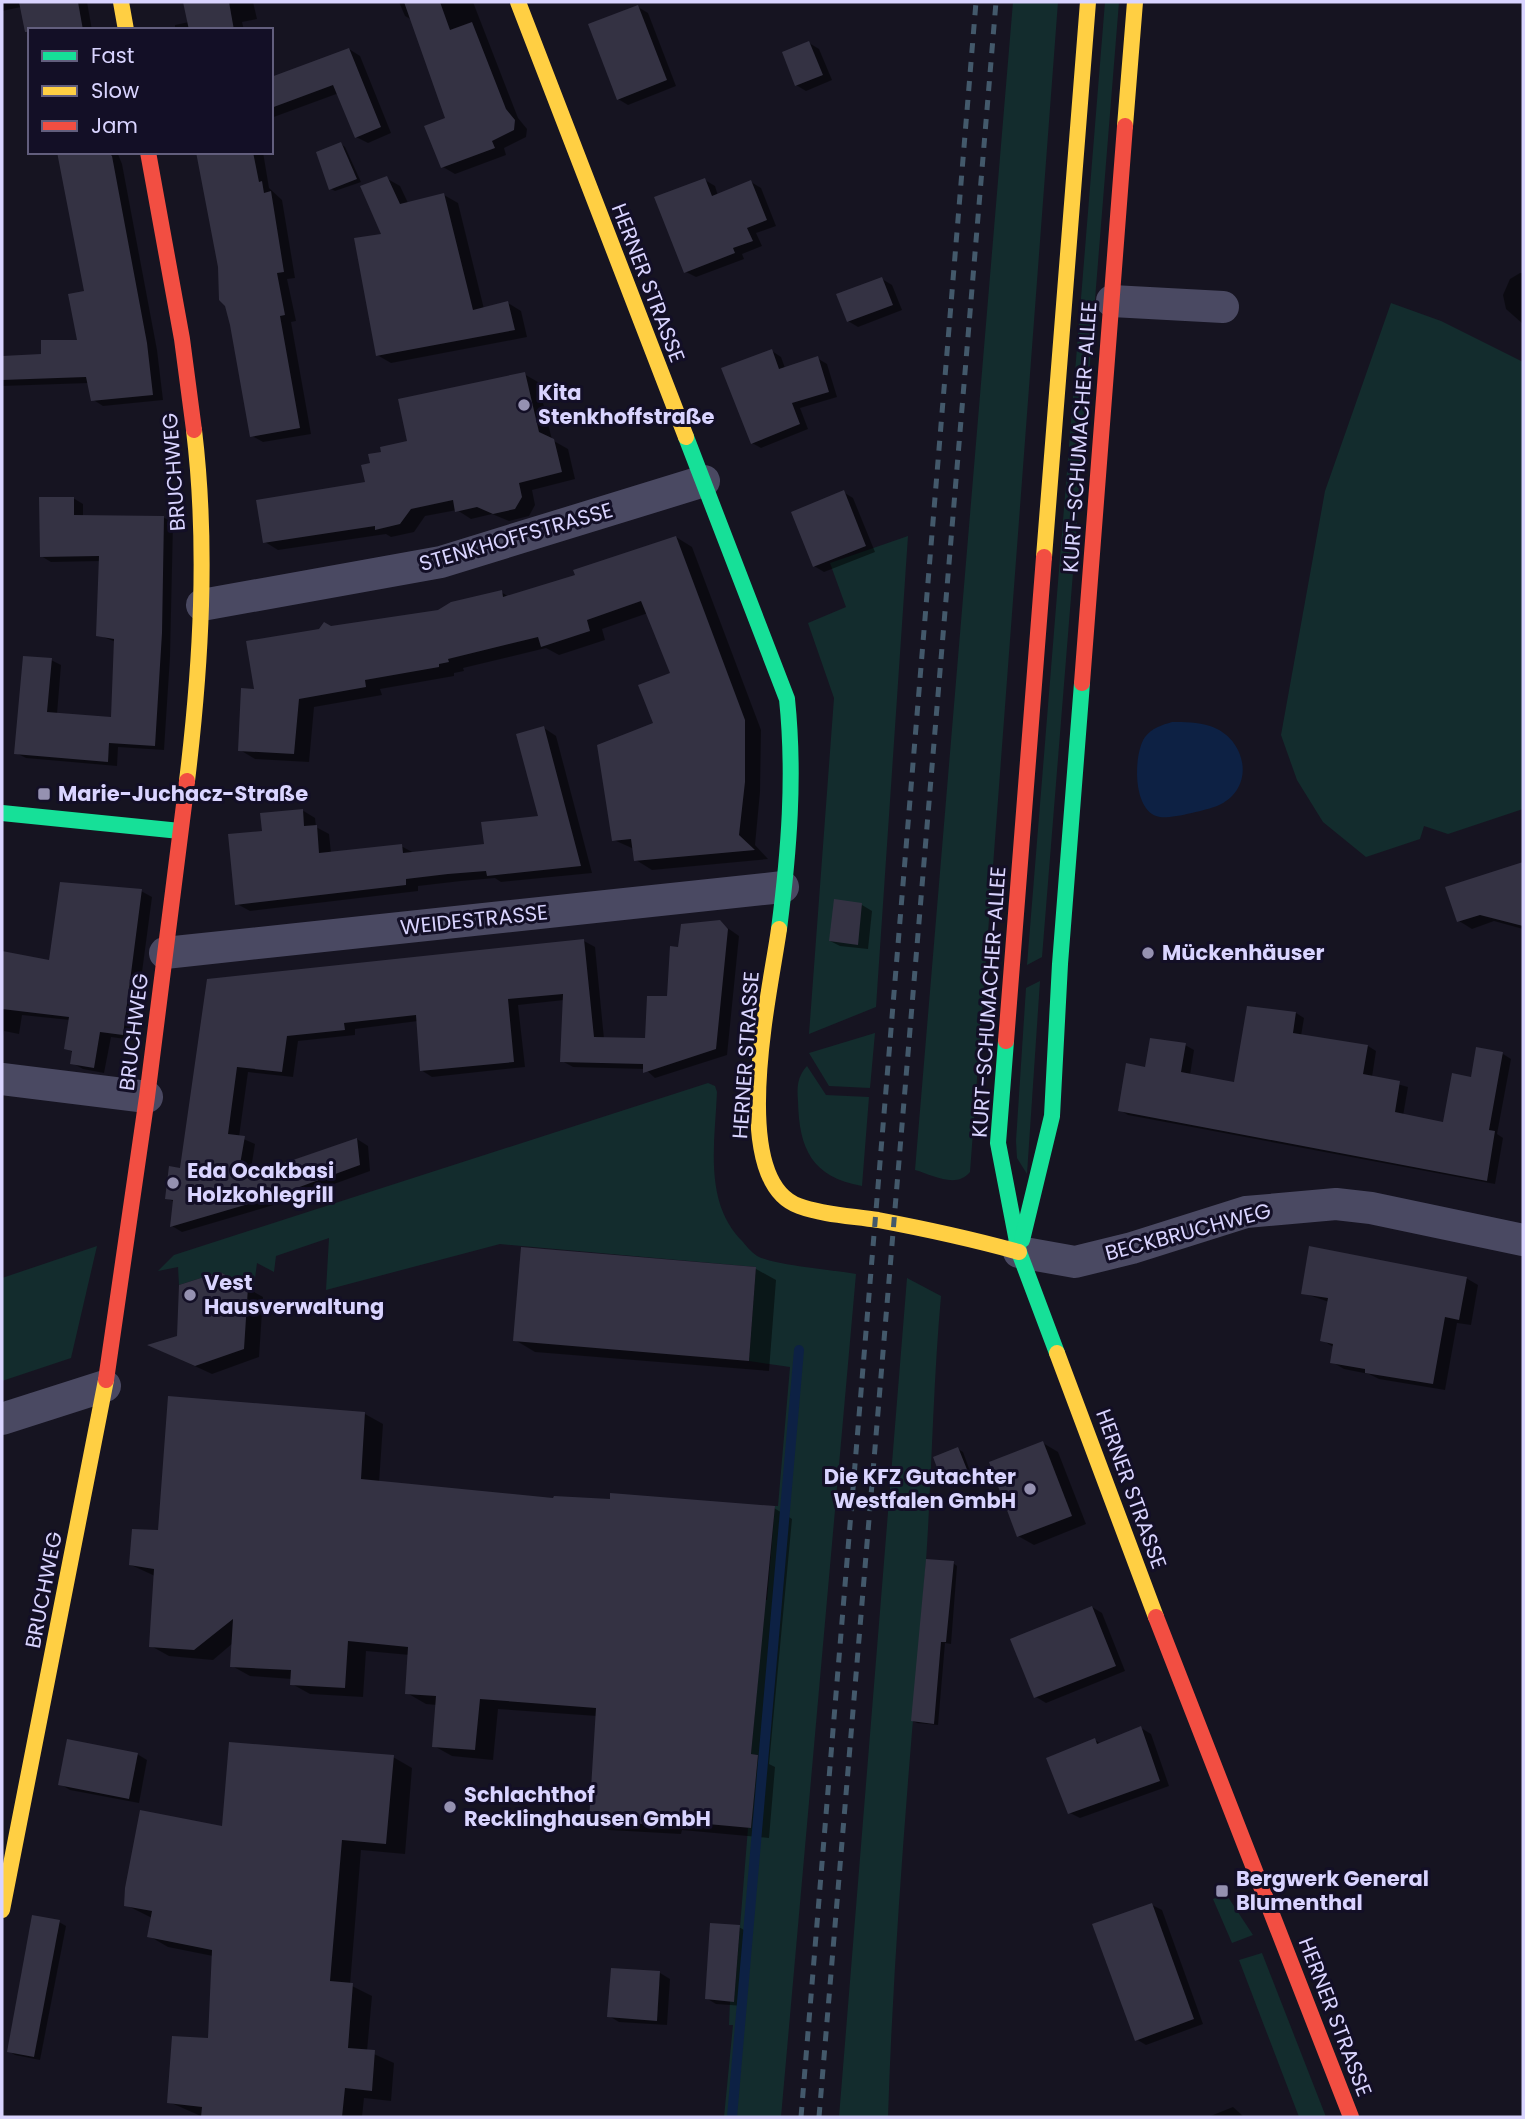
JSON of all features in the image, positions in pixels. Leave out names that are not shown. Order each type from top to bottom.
[{"type":"main road","points":[[121,2],[126,28]]},
{"type":"main road","name":"HERNER STRASSE","points":[[517,2],[787,699],[794,745],[783,887],[762,1059],[758,1141],[765,1172],[781,1195],[798,1206],[950,1233],[1019,1252],[1178,1677],[1352,2117]]},
{"type":"main road","name":"KURT-SCHUMACHER-ALLEE","points":[[1019,1252],[998,1143],[1088,2]]},
{"type":"main road","name":"KURT-SCHUMACHER-ALLEE","points":[[1019,1252],[1052,1116],[1060,964],[1135,2]]},
{"type":"main road","name":"BRUCHWEG","points":[[2,1910],[105,1386],[147,1097],[192,740],[202,605],[197,459],[182,339],[148,154]]},
{"type":"main road","points":[[2,813],[180,831]]},
{"type":"street","points":[[1112,300],[1223,307]]},
{"type":"street","name":"STENKHOFFSTRASSE","points":[[202,605],[441,562],[704,481]]},
{"type":"street","name":"WEIDESTRASSE","points":[[164,953],[783,887]]},
{"type":"street","points":[[2,1079],[147,1097]]},
{"type":"street","name":"BECKBRUCHWEG","points":[[1019,1252],[1075,1262],[1132,1248],[1246,1212],[1336,1204],[1371,1208],[1523,1240]]},
{"type":"street","points":[[2,1419],[105,1386]]},
{"type":"green space","points":[[1013,2],[1058,2],[970,1172],[958,1180],[951,1180],[915,1170]]},
{"type":"green space","points":[[1105,2],[1119,2],[1042,957],[1027,965]]},
{"type":"green space","points":[[1391,303],[1441,321],[1523,362],[1523,809],[1448,834],[1424,826],[1420,839],[1366,857],[1323,822],[1297,780],[1281,735],[1325,491]]},
{"type":"green space","points":[[908,536],[876,1007],[809,1034],[834,698],[808,623],[846,607],[830,563]]},
{"type":"green space","points":[[1040,981],[1027,1174],[1017,1158],[1016,1141],[1026,988]]},
{"type":"green space","points":[[875,1033],[870,1088],[829,1086],[809,1053]]},
{"type":"green space","points":[[807,1066],[826,1095],[869,1097],[862,1186],[831,1176],[820,1168],[806,1147],[801,1133],[798,1091],[799,1078]]},
{"type":"green space","points":[[708,1083],[715,1086],[717,1092],[714,1171],[717,1191],[730,1226],[759,1257],[792,1265],[856,1274],[781,2117],[724,2117],[733,2025],[729,2025],[730,2001],[734,2001],[748,1828],[751,1828],[758,1755],[751,1754],[762,1634],[762,1600],[767,1600],[790,1367],[749,1361],[756,1267],[500,1244],[326,1290],[329,1238],[276,1256],[274,1272],[257,1263],[254,1286],[248,1287],[220,1272],[179,1285],[178,1267],[158,1271],[174,1255]]},
{"type":"green space","points":[[97,1246],[71,1358],[2,1381],[2,1278]]},
{"type":"green space","points":[[907,1278],[941,1296],[926,1561],[899,1908],[888,2117],[839,2117]]},
{"type":"green space","points":[[1226,1894],[1253,1935],[1232,1943],[1213,1899]]},
{"type":"green space","points":[[1262,1953],[1326,2117],[1299,2117],[1239,1960]]},
{"type":"water","points":[[1172,722],[1201,724],[1223,732],[1239,752],[1242,776],[1238,788],[1230,798],[1217,806],[1197,812],[1160,817],[1151,813],[1144,805],[1140,794],[1138,756],[1148,734],[1157,727]]},
{"type":"building","points":[[19,2],[78,2],[83,28],[28,28],[28,32],[25,32]]},
{"type":"building","points":[[183,2],[229,2],[234,28],[189,28]]},
{"type":"building","points":[[404,2],[440,2],[450,30],[472,22],[506,109],[515,120],[514,130],[492,141],[495,148],[441,168],[424,126],[445,118]]},
{"type":"building","points":[[638,5],[667,80],[617,100],[588,24]]},
{"type":"building","points":[[809,41],[823,75],[795,86],[782,52]]},
{"type":"building","points":[[349,48],[381,127],[355,138],[333,85],[273,107],[273,76]]},
{"type":"building","points":[[341,142],[357,179],[329,190],[316,152]]},
{"type":"building","points":[[57,154],[112,156],[147,343],[153,395],[91,401],[86,377],[2,380],[2,356],[41,354],[41,340],[77,340],[68,294],[84,291]]},
{"type":"building","points":[[196,154],[253,154],[264,193],[271,191],[284,272],[277,273],[285,315],[280,316],[300,428],[250,437],[230,325],[225,306],[219,300],[218,267]]},
{"type":"building","points":[[387,176],[400,204],[444,193],[473,310],[508,301],[515,330],[376,356],[354,238],[381,234],[360,186]]},
{"type":"building","points":[[705,178],[712,196],[751,180],[767,220],[747,228],[753,241],[733,248],[735,253],[684,273],[654,197]]},
{"type":"building","points":[[882,277],[893,305],[847,322],[836,294]]},
{"type":"building","points":[[772,349],[779,369],[818,356],[829,392],[792,403],[800,424],[751,444],[721,368]]},
{"type":"building","points":[[525,372],[539,432],[554,439],[562,472],[519,483],[522,497],[515,509],[493,514],[477,507],[455,512],[453,500],[411,509],[400,524],[375,530],[375,526],[263,543],[256,500],[365,482],[361,465],[370,463],[368,454],[381,452],[380,447],[407,441],[398,399]]},
{"type":"building","points":[[844,490],[866,546],[813,567],[791,512]]},
{"type":"building","points":[[39,497],[74,497],[74,515],[164,516],[162,633],[155,746],[109,743],[108,762],[14,754],[23,656],[52,658],[47,712],[111,717],[114,639],[96,636],[99,556],[40,557]]},
{"type":"building","points":[[676,536],[745,720],[745,782],[739,835],[755,850],[634,861],[631,839],[612,841],[597,745],[653,723],[638,685],[670,673],[641,601],[587,620],[590,631],[541,647],[538,637],[448,659],[449,662],[439,664],[439,667],[365,680],[366,687],[299,699],[294,754],[238,751],[241,688],[254,689],[246,641],[319,629],[324,622],[331,626],[438,610],[451,602],[502,590],[503,597],[575,575],[573,570]]},
{"type":"building","points":[[544,726],[581,866],[487,876],[486,871],[448,874],[406,879],[406,885],[235,905],[228,834],[262,831],[260,813],[303,809],[304,826],[317,825],[319,853],[402,844],[403,853],[484,844],[481,822],[538,816],[516,734]]},
{"type":"building","points":[[1523,862],[1523,926],[1480,915],[1457,922],[1445,887]]},
{"type":"building","points":[[60,882],[142,889],[123,1035],[100,1032],[94,1068],[70,1064],[72,1051],[64,1049],[69,1017],[2,1009],[2,951],[49,960]]},
{"type":"building","points":[[834,899],[862,903],[858,945],[829,941]]},
{"type":"building","points":[[720,920],[728,929],[716,1049],[643,1073],[643,1064],[560,1062],[563,994],[508,999],[514,1062],[420,1071],[416,1015],[344,1023],[345,1030],[287,1036],[282,1072],[237,1067],[228,1134],[245,1136],[238,1176],[264,1170],[357,1138],[360,1165],[272,1197],[170,1227],[173,1200],[165,1199],[169,1166],[180,1168],[207,979],[584,939],[594,1037],[645,1038],[647,996],[667,996],[670,946],[678,947],[681,924]]},
{"type":"building","points":[[1247,1006],[1296,1012],[1293,1033],[1368,1045],[1363,1074],[1400,1081],[1395,1112],[1443,1122],[1452,1073],[1471,1077],[1476,1047],[1503,1052],[1489,1130],[1495,1131],[1487,1181],[1118,1111],[1126,1063],[1145,1067],[1150,1038],[1186,1043],[1181,1072],[1234,1082]]},
{"type":"building","points":[[1309,1246],[1467,1277],[1459,1320],[1445,1317],[1433,1384],[1365,1373],[1365,1369],[1330,1363],[1333,1344],[1320,1341],[1328,1298],[1301,1294]]},
{"type":"building","points":[[521,1247],[756,1267],[749,1361],[513,1341]]},
{"type":"building","points":[[220,1272],[248,1287],[244,1349],[195,1366],[147,1345],[177,1336],[179,1285]]},
{"type":"building","points":[[168,1396],[365,1412],[361,1479],[553,1498],[610,1499],[610,1493],[775,1506],[751,1754],[758,1755],[751,1828],[664,1820],[663,1825],[589,1821],[596,1708],[480,1699],[475,1750],[432,1747],[436,1696],[405,1694],[408,1647],[348,1641],[345,1688],[290,1685],[291,1670],[230,1667],[233,1619],[194,1650],[149,1647],[154,1569],[129,1565],[132,1529],[158,1530]]},
{"type":"building","name":"Die KFZ Gutachter Westfalen GmbH","points":[[1043,1441],[1072,1516],[1017,1537],[989,1462]]},
{"type":"building","points":[[958,1447],[968,1472],[942,1481],[933,1457]]},
{"type":"building","points":[[926,1559],[954,1561],[946,1642],[941,1642],[934,1724],[911,1721]]},
{"type":"building","points":[[1092,1606],[1116,1666],[1034,1698],[1010,1639]]},
{"type":"building","points":[[1141,1726],[1160,1781],[1068,1814],[1046,1758],[1095,1738],[1097,1744]]},
{"type":"building","points":[[67,1739],[138,1753],[129,1799],[58,1785]]},
{"type":"building","points":[[229,1742],[394,1755],[386,1844],[342,1840],[330,1981],[353,1983],[348,2048],[375,2050],[372,2091],[345,2088],[342,2117],[201,2117],[202,2107],[167,2103],[172,2036],[208,2038],[212,1950],[147,1937],[152,1911],[124,1906],[125,1888],[140,1810],[222,1826]]},
{"type":"building","points":[[1152,1903],[1194,2019],[1135,2041],[1092,1924]]},
{"type":"building","points":[[32,1915],[60,1920],[34,2057],[7,2052]]},
{"type":"building","points":[[710,1923],[740,1925],[734,2002],[705,1999]]},
{"type":"building","points":[[611,1968],[660,1971],[657,2021],[607,2017]]},
{"type":"waterway","points":[[732,2117],[799,1350]]},
{"type":"railway","points":[[801,2117],[976,2]]},
{"type":"railway","points":[[819,2117],[996,2]]},
{"type":"traffic: fast","points":[[686,437],[787,699],[791,757],[790,814],[779,929]]},
{"type":"traffic: fast","points":[[1022,1240],[1052,1116],[1060,964],[1082,683]]},
{"type":"traffic: fast","points":[[2,813],[180,831]]},
{"type":"traffic: fast","points":[[1006,1041],[998,1143],[1019,1252],[1057,1353]]},
{"type":"traffic: slow","points":[[121,2],[126,28]]},
{"type":"traffic: slow","points":[[518,2],[686,437]]},
{"type":"traffic: slow","points":[[1044,557],[1088,2]]},
{"type":"traffic: slow","points":[[1125,126],[1135,2]]},
{"type":"traffic: slow","points":[[187,781],[196,694],[202,561],[194,430]]},
{"type":"traffic: slow","points":[[779,929],[763,1036],[758,1122],[764,1160],[777,1189],[799,1206],[808,1209],[914,1227],[1019,1252]]},
{"type":"traffic: slow","points":[[1057,1353],[1156,1617]]},
{"type":"traffic: slow","points":[[2,1910],[106,1380]]},
{"type":"traffic: jam","points":[[1082,683],[1125,126]]},
{"type":"traffic: jam","points":[[148,154],[182,339],[194,430]]},
{"type":"traffic: jam","points":[[1006,1041],[1044,557]]},
{"type":"traffic: jam","points":[[106,1380],[147,1097],[187,781]]},
{"type":"traffic: jam","points":[[1156,1617],[1351,2117]]},
{"type":"place","name":"Kita Stenkhoffstraße","points":[[524,405]]},
{"type":"place","name":"Marie-Juchacz-Straße","points":[[44,794]]},
{"type":"place","name":"Mückenhäuser","points":[[1148,953]]},
{"type":"place","name":"Eda Ocakbasi Holzkohlegrill","points":[[173,1183]]},
{"type":"place","name":"Vest Hausverwaltung","points":[[190,1295]]},
{"type":"place","name":"Die KFZ Gutachter Westfalen GmbH","points":[[1030,1489]]},
{"type":"place","name":"Schlachthof Recklinghausen GmbH","points":[[450,1807]]},
{"type":"place","name":"Bergwerk General Blumenthal","points":[[1222,1891]]}]
